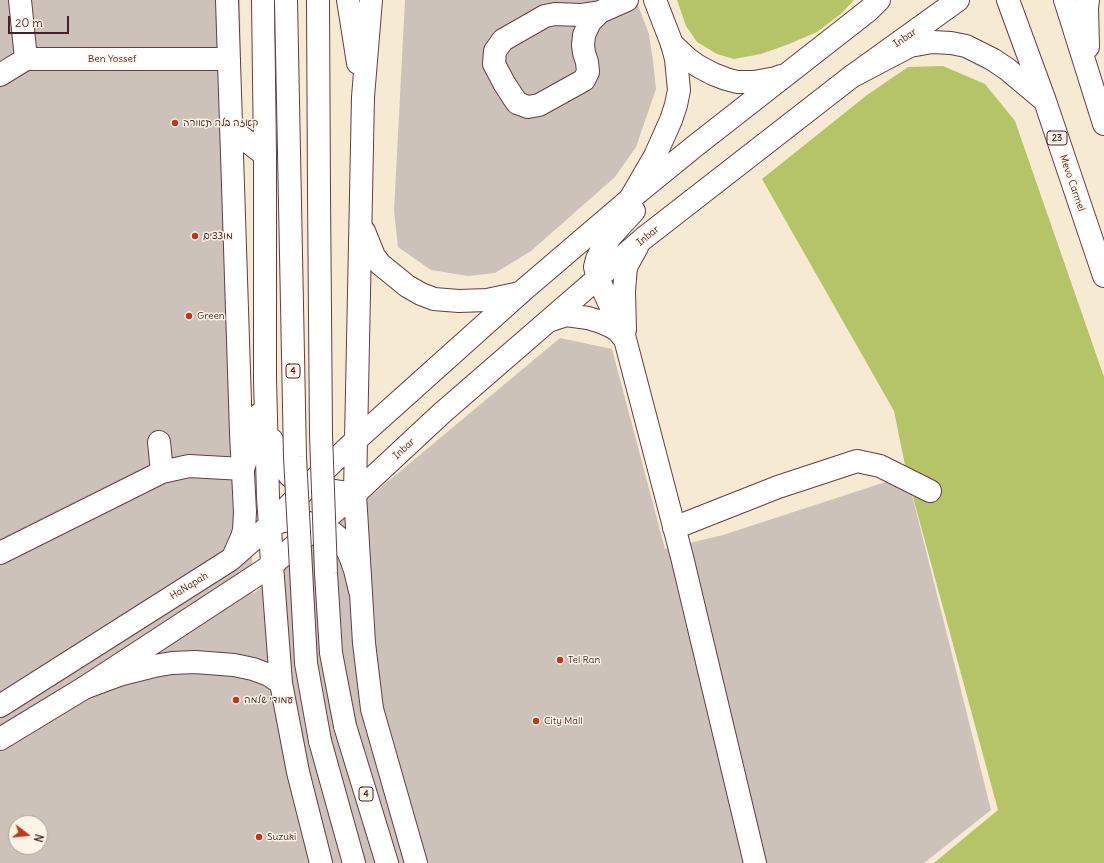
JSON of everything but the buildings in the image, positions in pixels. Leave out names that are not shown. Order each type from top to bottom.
[{"type":"main road","points":[[0,75],[26,59],[20,0]]},
{"type":"main road","points":[[227,0],[245,512],[244,530],[239,546],[230,560]]},
{"type":"main road","points":[[263,0],[265,379],[268,498],[272,565],[281,683],[298,772],[321,863]]},
{"type":"main road","name":"4","points":[[286,0],[295,457],[306,663],[320,741],[354,863]]},
{"type":"main road","name":"4","points":[[318,0],[321,435],[326,573],[331,653],[344,726],[387,863]]},
{"type":"main road","points":[[348,0],[363,97]]},
{"type":"main road","points":[[371,0],[363,97],[356,440],[355,494],[360,591],[364,643],[372,709],[416,863]]},
{"type":"main road","points":[[600,12],[590,22],[584,35],[583,45],[588,72],[584,80],[539,105],[528,107],[517,103],[494,64],[495,51],[503,40],[545,16],[555,14],[581,15],[600,12],[627,0]]},
{"type":"main road","points":[[630,198],[655,156],[671,120],[679,90],[676,59],[672,44],[655,0]]},
{"type":"main road","points":[[356,440],[520,293],[630,198],[869,10],[879,0]]},
{"type":"main road","name":"Inbar","points":[[355,494],[442,413],[644,238],[850,77],[958,0]]},
{"type":"main road","name":"Mevo Carmel","points":[[1008,0],[1045,101],[1104,276]]},
{"type":"main road","points":[[1065,0],[1104,124]]},
{"type":"main road","points":[[1088,0],[1088,73]]},
{"type":"main road","points":[[850,77],[910,46],[932,42],[951,43],[966,46],[992,59],[1007,69],[1045,101]]},
{"type":"main road","points":[[672,44],[698,66],[713,74],[737,82],[754,82],[776,78],[794,68]]},
{"type":"main road","name":"Ben Yossef","points":[[26,59],[229,59]]},
{"type":"main road","points":[[231,129],[265,155]]},
{"type":"main road","points":[[695,146],[611,236],[602,249],[595,267],[598,278],[625,339],[674,528],[755,863]]},
{"type":"main road","points":[[361,219],[370,249],[380,264],[407,286],[421,294],[434,299],[459,302],[487,300],[520,293]]},
{"type":"main road","points":[[625,339],[624,291],[626,267],[636,248],[644,238]]},
{"type":"main road","points":[[551,320],[566,315],[588,318],[610,326],[617,330],[625,339]]},
{"type":"main road","points":[[243,469],[259,419],[265,379]]},
{"type":"main road","points":[[267,419],[277,457],[290,476],[329,490],[355,494]]},
{"type":"main road","name":"HaNapah","points":[[0,706],[230,560],[270,525],[356,440]]},
{"type":"main road","points":[[159,442],[162,472]]},
{"type":"main road","points":[[674,528],[778,487],[856,461],[880,466],[930,491]]},
{"type":"main road","points":[[0,553],[162,472],[189,466],[243,469]]},
{"type":"main road","points":[[0,739],[84,688],[272,565],[355,494]]},
{"type":"main road","points":[[270,525],[283,521],[302,521],[333,533],[345,546],[356,570],[360,591]]},
{"type":"main road","points":[[84,688],[122,674],[154,666],[172,663],[195,662],[234,665],[253,669],[269,675],[281,683]]},
{"type":"shaded area","points":[[0,0],[240,0],[242,174],[253,594],[560,338],[612,349],[665,549],[723,535],[907,475],[991,810],[924,863],[0,863]]},
{"type":"shaded area","points":[[405,0],[636,0],[649,34],[656,89],[636,147],[615,177],[531,251],[495,273],[468,276],[431,270],[398,247],[394,211]]},
{"type":"green space","points":[[677,0],[854,0],[842,13],[817,32],[761,54],[734,59],[717,54],[697,42],[686,26]]},
{"type":"green space","points":[[943,66],[985,84],[1015,121],[1104,377],[1104,863],[934,863],[998,810],[907,475],[894,411],[762,179],[867,95],[908,67]]},
{"type":"place","name":"קאזה בלה תאורה","points":[[175,123]]},
{"type":"place","name":"מוצצים","points":[[195,236]]},
{"type":"place","name":"Green","points":[[189,316]]},
{"type":"place","name":"Tel Ran","points":[[560,660]]},
{"type":"place","name":"עמודי שלמה","points":[[236,700]]},
{"type":"place","name":"City Mall","points":[[536,721]]},
{"type":"place","name":"Suzuki","points":[[259,837]]}]
